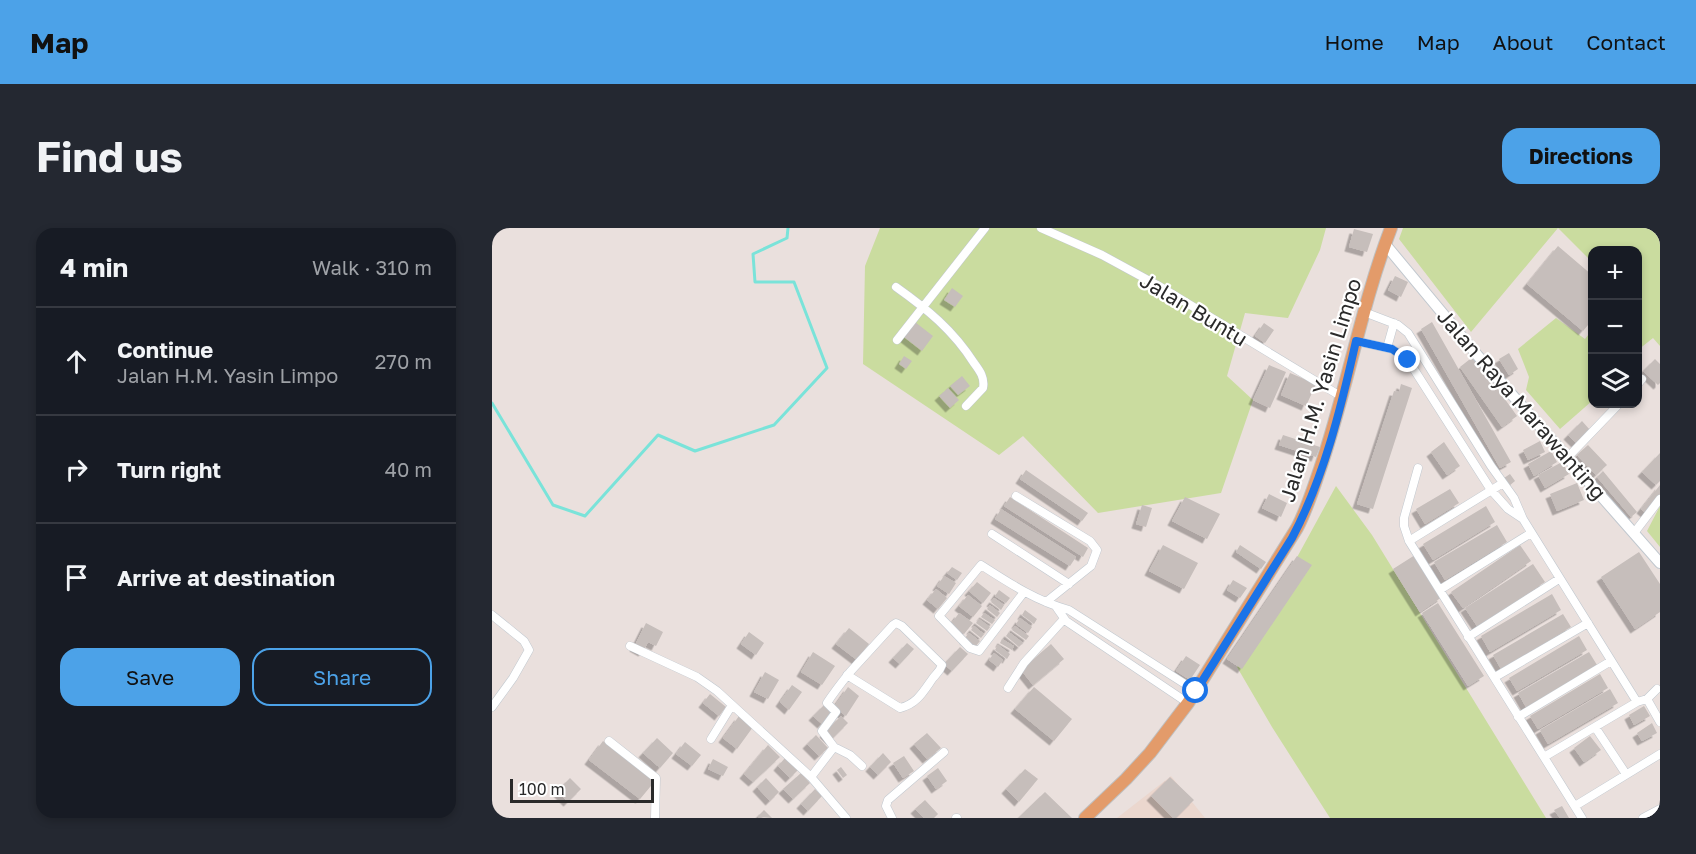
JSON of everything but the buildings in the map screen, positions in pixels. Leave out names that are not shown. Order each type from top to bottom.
[{"type":"main road","name":"Jalan H.M. Yasin Limpo","points":[[1085,818],[1150,753],[1188,703],[1292,538],[1327,448],[1364,312],[1391,228]]},
{"type":"street","points":[[897,340],[985,228]]},
{"type":"street","name":"Jalan Buntu","points":[[1041,228],[1102,255],[1159,286],[1342,397]]},
{"type":"street","name":"Jalan Raya Marawanting","points":[[1385,244],[1478,356],[1660,564]]},
{"type":"street","points":[[896,287],[923,306],[960,340],[983,376],[983,388],[966,406]]},
{"type":"street","points":[[1364,312],[1394,323],[1408,333],[1491,466],[1517,503],[1523,519],[1637,702]]},
{"type":"street","points":[[1387,348],[1394,323]]},
{"type":"street","points":[[1356,341],[1397,351],[1408,360],[1491,490],[1508,509],[1523,519]]},
{"type":"street","points":[[1568,457],[1615,408]]},
{"type":"street","points":[[1479,473],[1491,466]]},
{"type":"street","points":[[1418,468],[1404,518],[1409,541],[1582,818]]},
{"type":"street","points":[[1409,541],[1503,483]]},
{"type":"street","points":[[1016,496],[1094,545],[1097,550],[1091,566],[1046,602]]},
{"type":"street","points":[[1634,533],[1660,499]]},
{"type":"street","points":[[1441,589],[1531,532]]},
{"type":"street","points":[[992,534],[1069,584]]},
{"type":"street","points":[[1024,592],[979,651],[970,648],[939,616],[981,565],[1024,592],[1057,608],[1068,610],[1196,691]]},
{"type":"street","points":[[1468,637],[1560,579]]},
{"type":"street","points":[[1057,608],[1064,619],[1188,703]]},
{"type":"street","points":[[492,615],[524,641],[529,650],[519,669],[492,707]]},
{"type":"street","points":[[1008,688],[1024,663],[1064,619]]},
{"type":"street","points":[[848,675],[900,708],[919,698],[942,665],[902,626],[896,623],[848,675],[827,703],[836,712],[822,731],[834,747],[862,766]]},
{"type":"street","points":[[1495,677],[1588,623]]},
{"type":"street","points":[[630,646],[697,676],[717,691],[811,777],[846,818]]},
{"type":"street","points":[[1518,717],[1611,661]]},
{"type":"street","points":[[1544,758],[1595,726],[1637,702],[1647,699],[1657,688]]},
{"type":"street","points":[[1647,699],[1660,722]]},
{"type":"street","points":[[711,739],[732,705]]},
{"type":"street","points":[[1595,726],[1626,774]]},
{"type":"street","points":[[609,741],[656,778],[655,818]]},
{"type":"street","points":[[811,777],[834,747]]},
{"type":"street","points":[[892,818],[886,806],[888,800],[944,752]]},
{"type":"street","points":[[1575,806],[1660,754]]},
{"type":"street","points":[[1643,818],[1660,808]]},
{"type":"shaded area","points":[[1171,776],[1205,818],[1117,818]]},
{"type":"green space","points":[[880,228],[1326,228],[1320,250],[1288,318],[1245,313],[1227,376],[1253,400],[1221,493],[1098,513],[1023,436],[999,455],[863,364],[865,266]]},
{"type":"green space","points":[[1403,228],[1558,228],[1471,332],[1399,239]]},
{"type":"green space","points":[[1558,228],[1660,228],[1660,346],[1653,338],[1642,347],[1642,246],[1588,246],[1588,258]]},
{"type":"green space","points":[[1556,318],[1585,339],[1588,335],[1588,404],[1560,429],[1526,390],[1529,377],[1518,349]]},
{"type":"green space","points":[[1336,486],[1372,535],[1546,818],[1330,818],[1272,727],[1237,667]]},
{"type":"green space","points":[[1660,506],[1660,547],[1647,531]]},
{"type":"waterway","points":[[492,403],[553,505],[585,516],[658,435],[695,451],[774,425],[827,368],[794,282],[755,282],[753,254],[787,238],[788,228]]},
{"type":"route","points":[[1196,691],[1292,538],[1302,517],[1327,448],[1356,341],[1392,349],[1408,360]]}]
